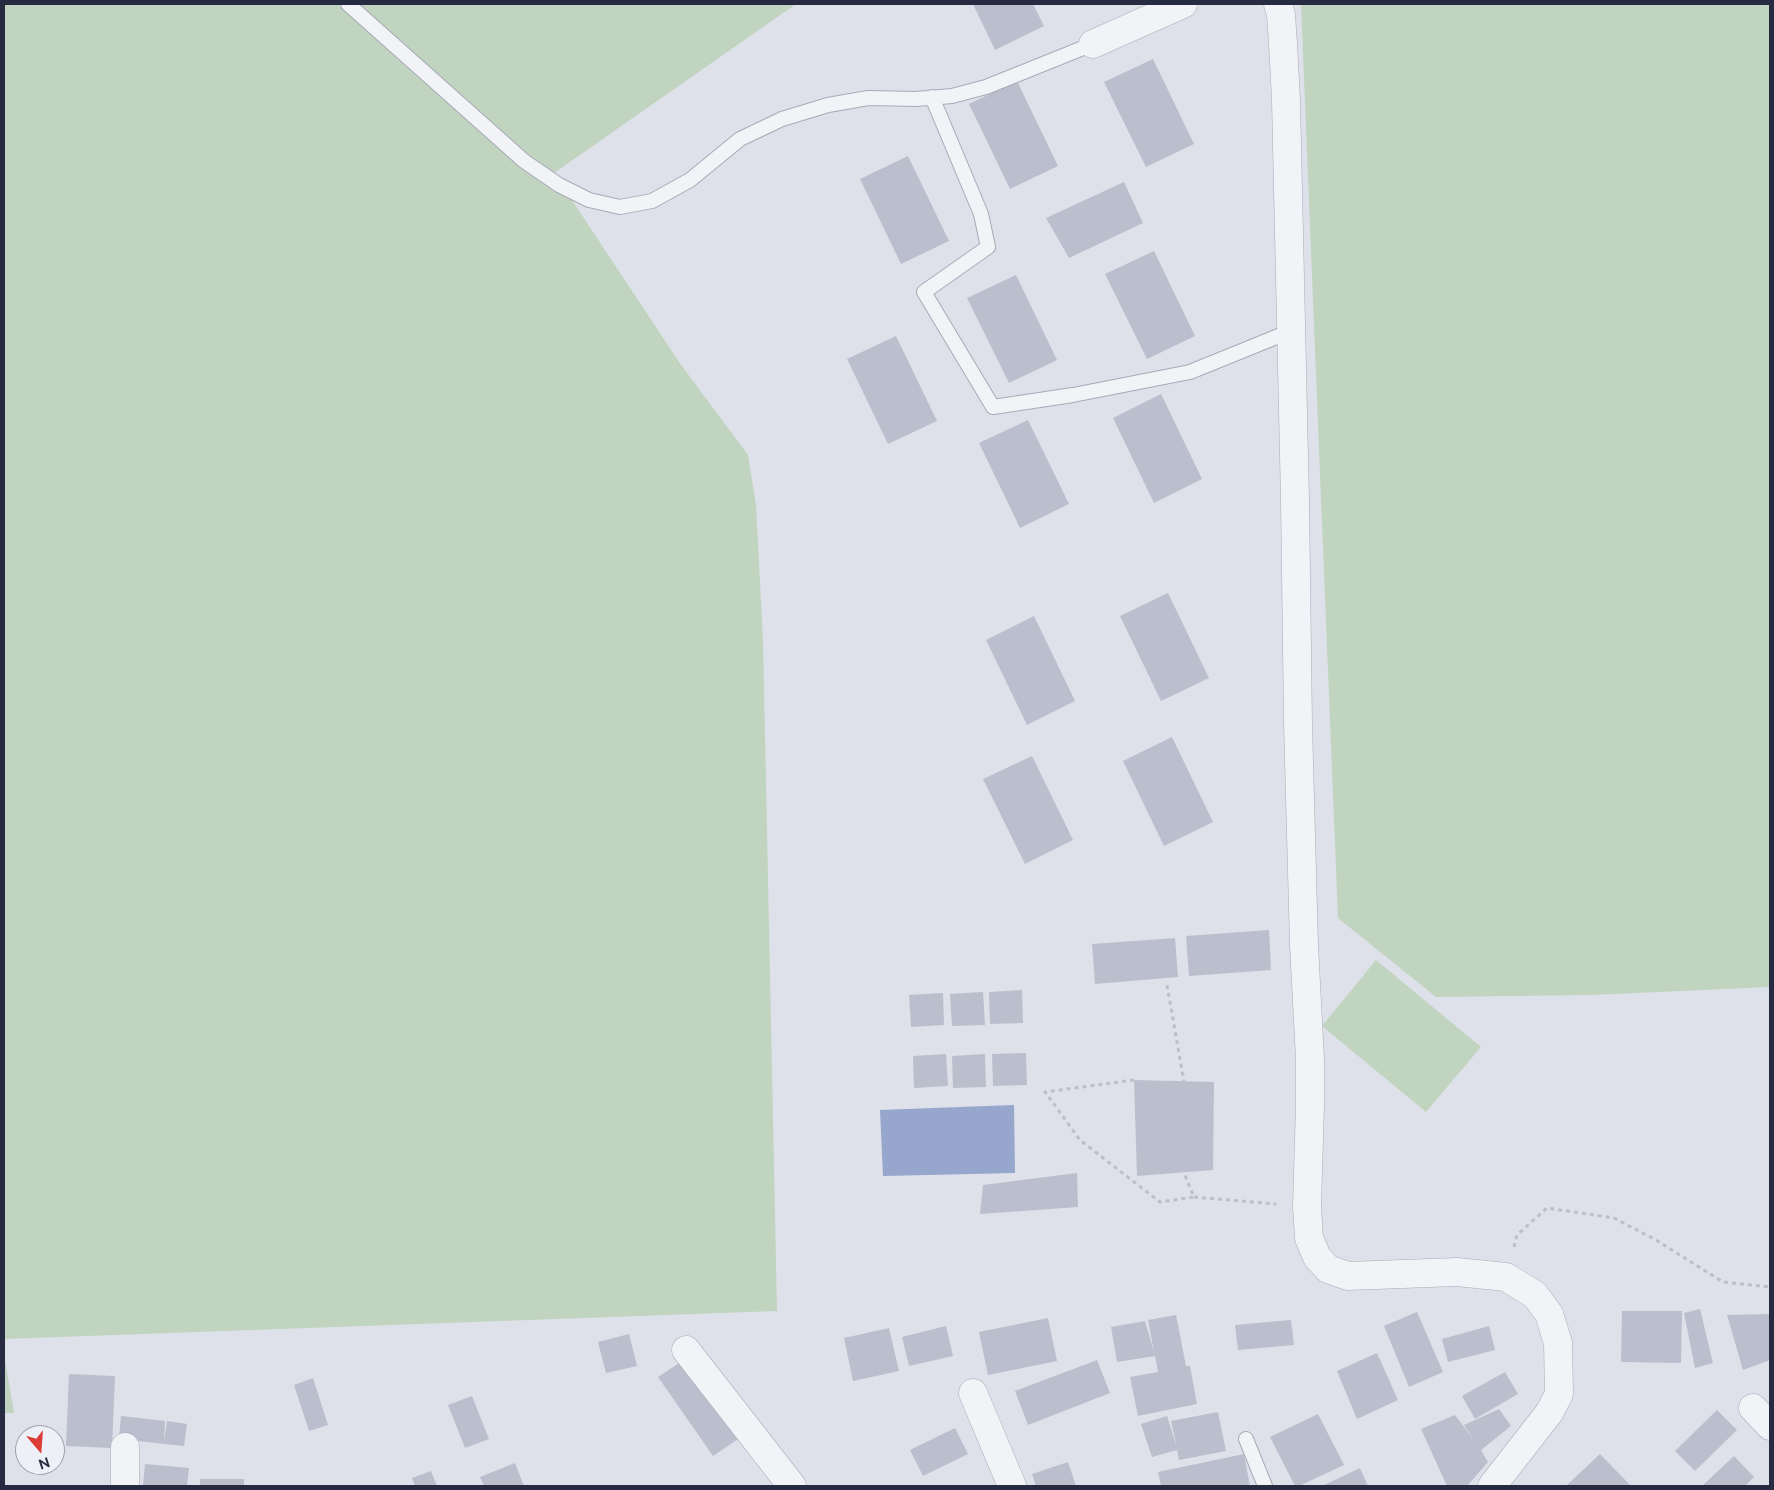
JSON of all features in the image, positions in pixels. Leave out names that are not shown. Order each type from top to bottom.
[{"type":"street","points":[[1093,44],[1184,4]]},
{"type":"street","points":[[1278,4],[1282,25],[1286,91],[1298,724],[1304,945],[1310,1059],[1307,1207],[1309,1238],[1317,1257],[1328,1269],[1348,1276],[1457,1272],[1506,1277],[1535,1295],[1549,1314],[1558,1343],[1559,1394],[1549,1413],[1492,1486]]},
{"type":"street","points":[[686,1350],[792,1486]]},
{"type":"street","points":[[973,1393],[1012,1486]]},
{"type":"street","points":[[125,1447],[125,1486]]},
{"type":"lane","points":[[348,4],[524,161],[559,185],[588,200],[620,207],[652,202],[690,180],[740,139],[782,119],[828,105],[868,98],[916,99],[952,96],[986,87],[1093,44]]},
{"type":"lane","points":[[932,97],[981,214],[988,247],[924,292],[993,407],[1073,395],[1190,372],[1291,331]]},
{"type":"lane","points":[[1246,1439],[1265,1486]]},
{"type":"path","points":[[1167,985],[1184,1082]]},
{"type":"path","points":[[1134,1080],[1045,1092],[1080,1140],[1160,1202],[1194,1197],[1307,1207]]},
{"type":"path","points":[[1184,1173],[1194,1197]]},
{"type":"path","points":[[1506,1277],[1517,1235],[1547,1208],[1614,1218],[1656,1240],[1723,1282],[1770,1287]]},
{"type":"green space","points":[[4,4],[796,4],[554,173],[679,362],[748,455],[756,505],[763,640],[777,1311],[4,1339]]},
{"type":"green space","points":[[1301,4],[1770,4],[1770,987],[1591,995],[1436,997],[1338,918]]},
{"type":"green space","points":[[1376,960],[1481,1047],[1426,1112],[1322,1026]]},
{"type":"green space","points":[[4,1354],[14,1413],[4,1413]]},
{"type":"water","points":[[1014,1105],[1015,1173],[883,1176],[880,1110]]},
{"type":"building","points":[[973,4],[1033,4],[1044,26],[995,50]]},
{"type":"building","points":[[1153,59],[1194,144],[1146,167],[1104,82]]},
{"type":"building","points":[[1017,81],[1058,166],[1010,189],[969,104]]},
{"type":"building","points":[[908,156],[949,241],[901,264],[860,179]]},
{"type":"building","points":[[1124,182],[1143,223],[1069,258],[1046,218]]},
{"type":"building","points":[[1154,251],[1195,336],[1147,359],[1105,274]]},
{"type":"building","points":[[1016,275],[1057,360],[1009,383],[967,298]]},
{"type":"building","points":[[896,336],[937,421],[888,444],[847,359]]},
{"type":"building","points":[[1161,394],[1202,479],[1154,503],[1113,418]]},
{"type":"building","points":[[1028,420],[1069,504],[1020,528],[979,443]]},
{"type":"building","points":[[1168,593],[1209,678],[1161,701],[1120,616]]},
{"type":"building","points":[[1034,616],[1075,701],[1027,725],[986,640]]},
{"type":"building","points":[[1172,737],[1213,822],[1164,846],[1123,761]]},
{"type":"building","points":[[1032,756],[1073,840],[1025,864],[983,779]]},
{"type":"building","points":[[1269,930],[1271,970],[1189,976],[1186,936]]},
{"type":"building","points":[[1175,938],[1178,977],[1095,984],[1092,944]]},
{"type":"building","points":[[1022,990],[1023,1023],[990,1024],[989,992]]},
{"type":"building","points":[[983,992],[985,1025],[952,1026],[950,994]]},
{"type":"building","points":[[943,993],[944,1025],[911,1027],[909,995]]},
{"type":"building","points":[[1026,1053],[1027,1085],[993,1086],[992,1054]]},
{"type":"building","points":[[946,1054],[948,1086],[914,1088],[913,1056]]},
{"type":"building","points":[[985,1054],[986,1087],[953,1088],[952,1056]]},
{"type":"building","points":[[1134,1080],[1214,1082],[1213,1170],[1137,1176]]},
{"type":"building","points":[[1077,1173],[1078,1207],[980,1214],[983,1185]]},
{"type":"building","points":[[1700,1309],[1713,1363],[1695,1368],[1684,1313]]},
{"type":"building","points":[[1622,1311],[1682,1311],[1681,1363],[1621,1362]]},
{"type":"building","points":[[1417,1312],[1443,1372],[1409,1387],[1384,1326]]},
{"type":"building","points":[[1770,1314],[1770,1360],[1743,1370],[1727,1315]]},
{"type":"building","points":[[1176,1315],[1186,1366],[1190,1366],[1197,1404],[1138,1416],[1130,1377],[1158,1372],[1155,1356],[1117,1362],[1111,1327],[1145,1321],[1154,1352],[1148,1320]]},
{"type":"building","points":[[1048,1318],[1057,1361],[988,1375],[979,1332]]},
{"type":"building","points":[[1291,1320],[1294,1345],[1238,1350],[1235,1325]]},
{"type":"building","points":[[946,1326],[953,1356],[909,1366],[902,1337]]},
{"type":"building","points":[[1489,1326],[1495,1350],[1448,1362],[1442,1339]]},
{"type":"building","points":[[889,1328],[899,1371],[853,1381],[844,1338]]},
{"type":"building","points":[[629,1334],[637,1366],[606,1373],[598,1342]]},
{"type":"building","points":[[1377,1353],[1398,1400],[1357,1419],[1337,1371]]},
{"type":"building","points":[[687,1358],[741,1437],[713,1456],[658,1377]]},
{"type":"building","points":[[1097,1360],[1110,1393],[1028,1425],[1015,1391]]},
{"type":"building","points":[[1505,1372],[1518,1394],[1475,1419],[1462,1396]]},
{"type":"building","points":[[69,1374],[115,1376],[112,1448],[66,1446]]},
{"type":"building","points":[[313,1378],[328,1425],[309,1431],[294,1385]]},
{"type":"building","points":[[472,1396],[489,1439],[465,1448],[448,1405]]},
{"type":"building","points":[[1499,1409],[1511,1426],[1481,1450],[1488,1462],[1467,1486],[1447,1486],[1421,1429],[1455,1415],[1474,1440],[1464,1425]]},
{"type":"building","points":[[1717,1410],[1737,1430],[1695,1471],[1675,1451]]},
{"type":"building","points":[[1218,1412],[1226,1451],[1179,1460],[1177,1450],[1152,1457],[1141,1424],[1167,1416],[1177,1448],[1171,1421]]},
{"type":"building","points":[[1318,1414],[1344,1465],[1299,1486],[1295,1486],[1270,1437]]},
{"type":"building","points":[[121,1416],[165,1421],[164,1442],[167,1421],[187,1424],[184,1446],[119,1439]]},
{"type":"building","points":[[955,1428],[968,1454],[923,1476],[910,1450]]},
{"type":"building","points":[[1244,1454],[1250,1486],[1161,1486],[1158,1472]]},
{"type":"building","points":[[1600,1454],[1631,1486],[1567,1485]]},
{"type":"building","points":[[1734,1456],[1754,1477],[1745,1486],[1702,1486]]},
{"type":"building","points":[[1068,1462],[1076,1486],[1036,1486],[1032,1474]]},
{"type":"building","points":[[515,1463],[524,1486],[484,1486],[480,1477]]},
{"type":"building","points":[[145,1464],[189,1468],[187,1486],[143,1486]]},
{"type":"building","points":[[1360,1468],[1368,1486],[1322,1486]]},
{"type":"building","points":[[431,1471],[437,1486],[415,1486],[412,1478]]},
{"type":"building","points":[[200,1479],[244,1479],[244,1486],[200,1486]]}]
